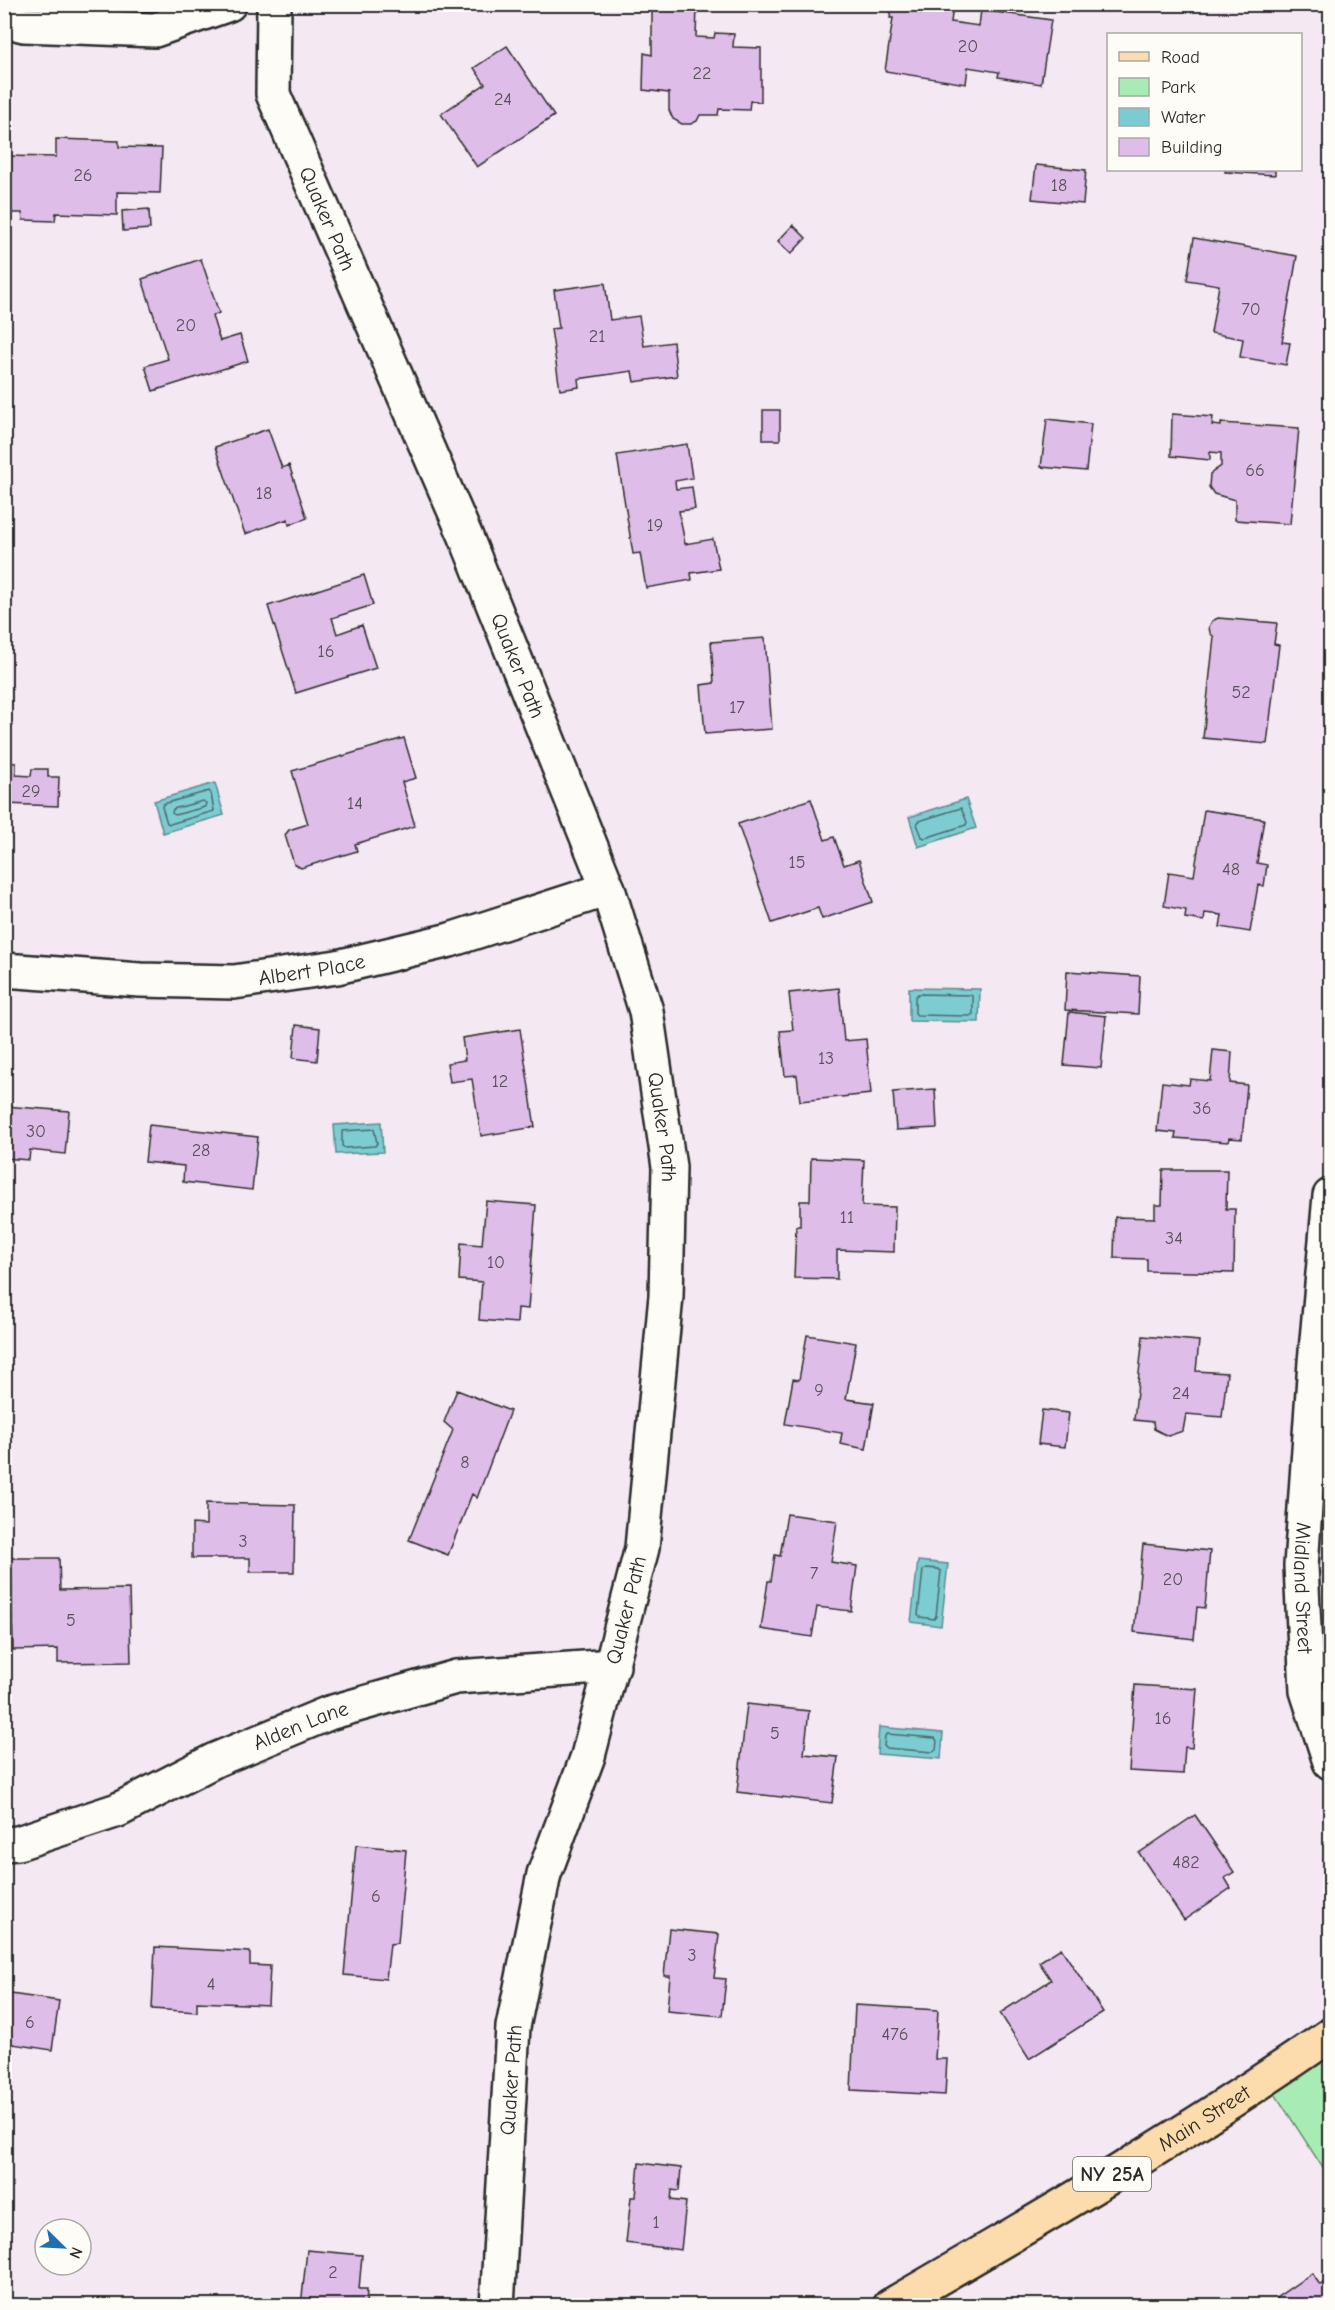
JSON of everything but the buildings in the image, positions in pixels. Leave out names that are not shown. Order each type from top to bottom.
[{"type":"main road","name":"Main Street","points":[[890,2306],[1204,2118],[1330,2035]]},
{"type":"street","points":[[4,20],[24,25],[155,30],[229,4]]},
{"type":"street","name":"Quaker Path","points":[[274,4],[273,94],[466,537],[608,889],[646,1011],[669,1167],[666,1296],[642,1548],[588,1756],[544,1874],[513,2027],[497,2306]]},
{"type":"street","name":"Albert Place","points":[[4,970],[140,980],[234,982],[337,967],[439,943],[608,889]]},
{"type":"street","name":"Midland Street","points":[[1330,1196],[1315,1362],[1301,1566],[1306,1691],[1330,1762]]},
{"type":"street","name":"Alden Lane","points":[[4,1844],[18,1843],[118,1810],[215,1760],[329,1713],[456,1677],[613,1666]]},
{"type":"green space","points":[[1330,2026],[1330,2179],[1266,2080]]},
{"type":"water","points":[[215,783],[224,815],[163,833],[154,801]]},
{"type":"water","points":[[966,799],[976,828],[918,847],[909,817]]},
{"type":"water","points":[[909,988],[980,989],[979,1022],[909,1021]]},
{"type":"water","points":[[381,1122],[383,1152],[336,1154],[334,1125]]},
{"type":"water","points":[[918,1561],[948,1564],[941,1626],[911,1622]]},
{"type":"water","points":[[879,1727],[943,1733],[941,1759],[877,1754]]}]
